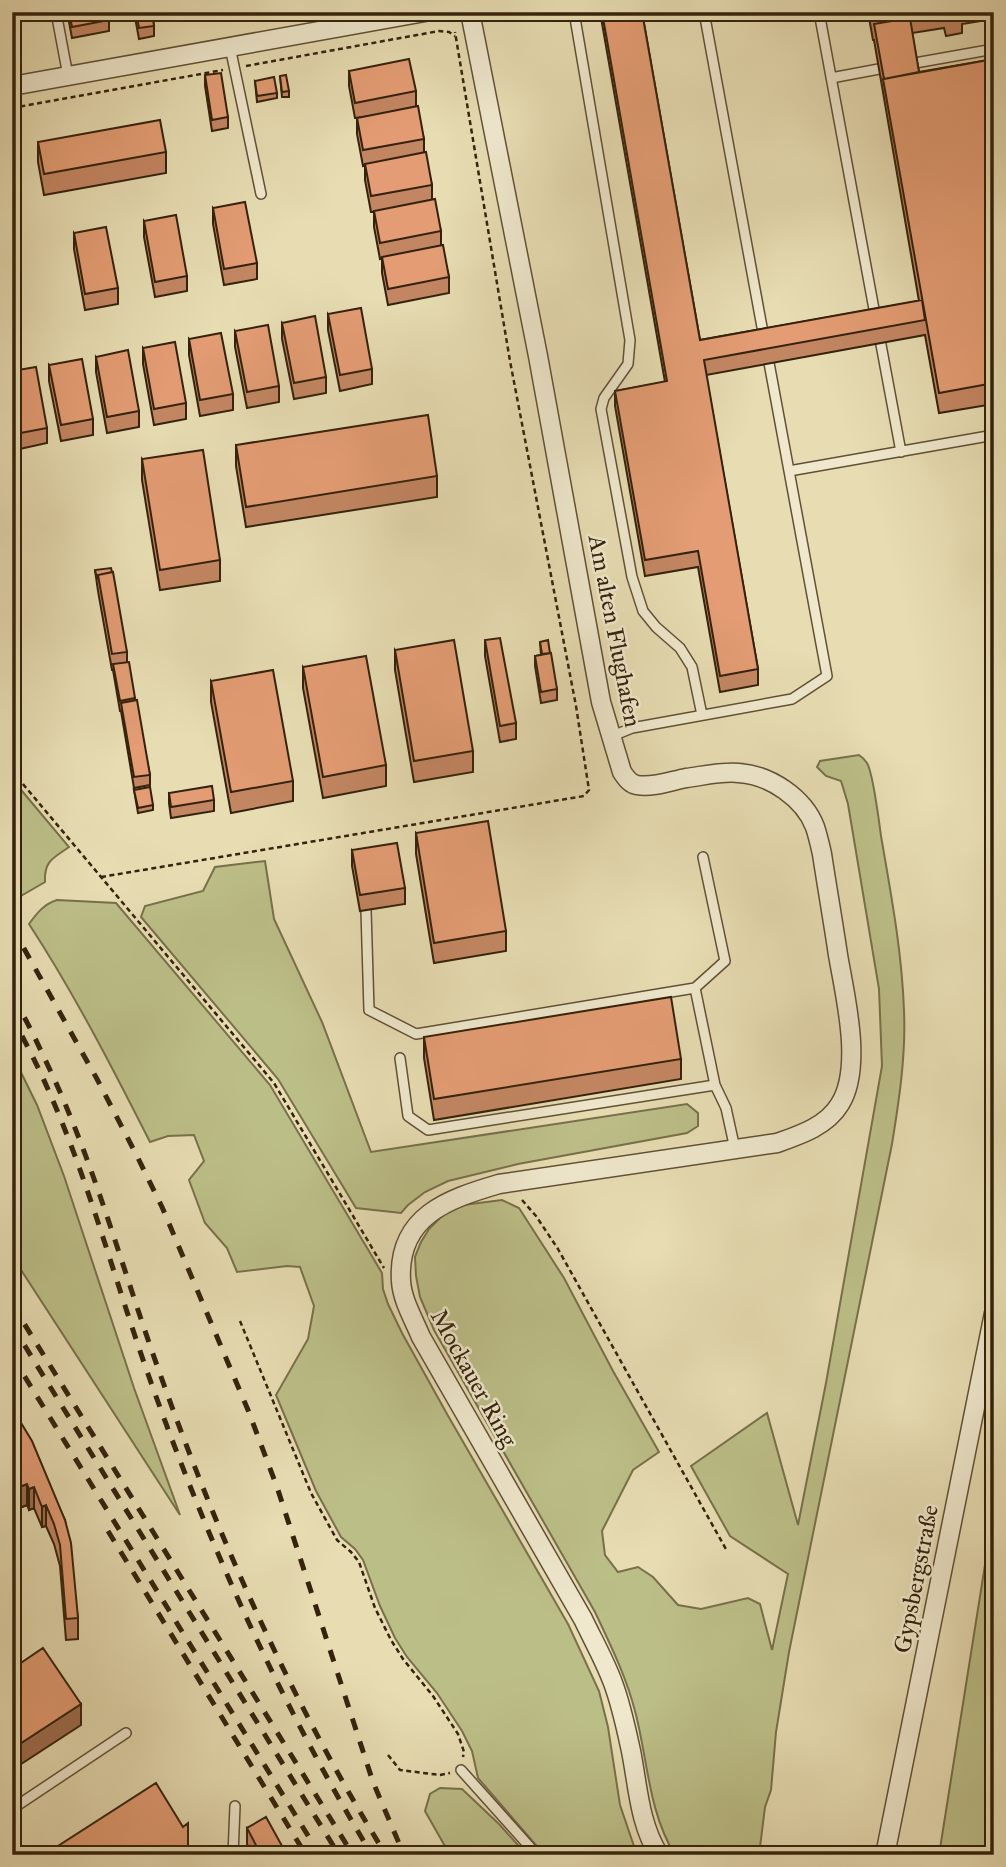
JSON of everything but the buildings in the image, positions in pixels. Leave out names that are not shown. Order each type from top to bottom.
[{"type":"street","points":[[12,86],[425,12]]},
{"type":"street","name":"Am alten Flughafen","points":[[470,12],[538,356],[601,702],[622,772],[626,779],[635,785],[738,772],[762,778],[780,787],[800,803],[814,825],[822,853],[850,1028],[848,1085],[840,1105],[808,1133],[777,1143],[735,1149]]},
{"type":"street","name":"Mockauer Ring","points":[[659,1855],[644,1823],[626,1733],[606,1665],[583,1619],[421,1337],[406,1303],[401,1282],[403,1255],[417,1225],[436,1208],[462,1195],[499,1184],[735,1149]]},
{"type":"street","name":"Gypsbergstraße","points":[[885,1855],[994,1313]]},
{"type":"lane","points":[[56,12],[68,76]]},
{"type":"lane","points":[[574,12],[630,340],[628,364],[604,398],[601,409],[629,564],[643,611],[656,627],[680,648],[692,667],[702,715]]},
{"type":"lane","points":[[611,737],[632,728],[792,699],[827,676],[704,12]]},
{"type":"lane","points":[[819,12],[901,452]]},
{"type":"lane","points":[[230,47],[261,194]]},
{"type":"lane","points":[[915,63],[994,49]]},
{"type":"lane","points":[[831,78],[879,69]]},
{"type":"lane","points":[[789,471],[994,435]]},
{"type":"lane","points":[[366,910],[369,1010],[416,1034],[695,988],[725,961],[703,857]]},
{"type":"lane","points":[[695,988],[715,1085],[726,1108],[735,1149]]},
{"type":"lane","points":[[400,1058],[408,1116],[428,1130],[715,1085]]},
{"type":"lane","points":[[12,1809],[126,1733]]},
{"type":"lane","points":[[461,1770],[537,1855]]},
{"type":"lane","points":[[233,1855],[235,1806]]},
{"type":"path","points":[[101,877],[584,796],[589,790],[510,361],[453,24]]},
{"type":"path","points":[[12,771],[274,1083],[385,1269],[401,1282]]},
{"type":"path","points":[[499,1184],[522,1199],[558,1250],[727,1551]]},
{"type":"path","points":[[240,1321],[311,1493],[337,1540],[359,1562],[375,1608],[391,1640],[458,1734],[464,1752],[461,1770],[440,1775],[401,1770],[388,1755]]},
{"type":"green space","points":[[859,755],[867,763],[874,787],[896,923],[903,989],[903,1061],[892,1144],[789,1652],[776,1732],[771,1790],[765,1807],[759,1855],[675,1855],[659,1821],[635,1711],[617,1660],[595,1612],[434,1330],[420,1297],[415,1257],[429,1229],[443,1215],[463,1205],[502,1200],[519,1208],[564,1278],[659,1452],[633,1470],[602,1531],[605,1555],[618,1572],[638,1567],[653,1577],[678,1605],[701,1609],[748,1598],[760,1604],[772,1650],[788,1574],[730,1536],[691,1466],[767,1413],[798,1525],[882,1066],[879,989],[848,804],[841,781],[826,776],[817,767],[820,761]]},
{"type":"green space","points":[[12,779],[69,847],[48,864],[45,882],[14,900],[12,897]]},
{"type":"green space","points":[[265,861],[274,919],[322,1022],[371,1152],[687,1104],[698,1113],[698,1126],[687,1133],[518,1164],[448,1181],[425,1192],[401,1213],[356,1208],[278,1079],[141,917],[145,906],[203,891],[215,867]]},
{"type":"green space","points":[[57,900],[116,903],[270,1085],[382,1273],[388,1304],[402,1333],[568,1624],[599,1691],[608,1727],[620,1805],[637,1855],[547,1855],[478,1778],[472,1751],[462,1731],[395,1638],[363,1560],[341,1537],[316,1491],[276,1395],[308,1339],[314,1306],[300,1267],[237,1272],[227,1248],[205,1223],[189,1180],[204,1161],[194,1135],[168,1136],[150,1142],[107,1058],[29,924],[41,909]]},
{"type":"green space","points":[[12,1054],[37,1105],[64,1176],[134,1388],[180,1515],[12,1256]]},
{"type":"green space","points":[[994,1508],[994,1855],[939,1855]]},
{"type":"green space","points":[[440,1788],[462,1789],[527,1855],[450,1855],[425,1811],[430,1794]]},
{"type":"railway","points":[[12,927],[97,1079],[162,1207],[248,1410],[277,1487],[373,1782],[404,1855]]},
{"type":"railway","points":[[12,997],[51,1072],[82,1146],[159,1371],[232,1558],[319,1739],[386,1855]]},
{"type":"railway","points":[[22,1036],[42,1076],[76,1160],[148,1374],[221,1560],[306,1739],[372,1855]]},
{"type":"railway","points":[[12,1304],[353,1855]]},
{"type":"railway","points":[[12,1325],[339,1855]]},
{"type":"railway","points":[[12,1356],[320,1855]]},
{"type":"railway","points":[[108,1531],[306,1855]]}]
